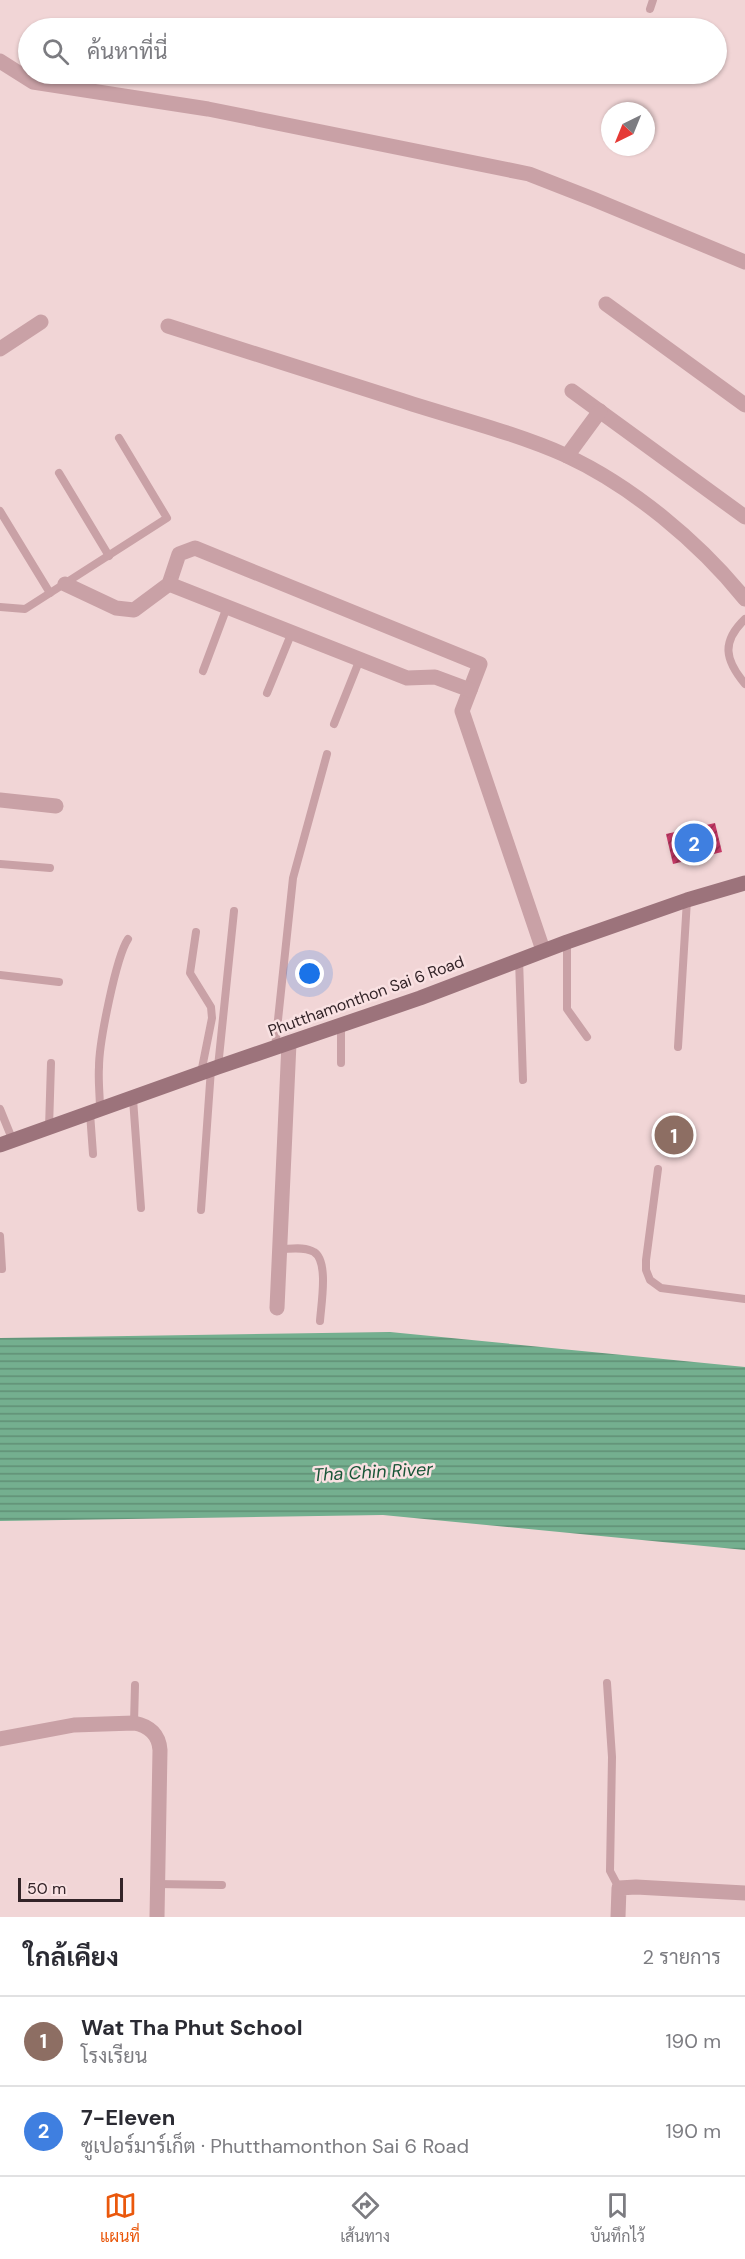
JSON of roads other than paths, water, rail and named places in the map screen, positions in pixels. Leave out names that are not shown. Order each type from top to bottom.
[{"type":"main road","name":"Phutthamonthon Sai 6 Road","points":[[7,1143],[420,998],[543,950],[687,900],[745,883]]},
{"type":"street","points":[[0,62],[18,73]]},
{"type":"street","points":[[41,84],[202,108],[529,174],[745,262]]},
{"type":"street","points":[[606,304],[745,405]]},
{"type":"street","points":[[0,349],[41,322]]},
{"type":"street","points":[[168,326],[567,456],[611,481],[665,519],[709,559],[745,599]]},
{"type":"street","points":[[572,391],[745,517]]},
{"type":"street","points":[[567,456],[600,411]]},
{"type":"street","points":[[65,584],[116,608],[134,610],[169,584],[179,554],[195,548],[480,664],[462,711],[543,950]]},
{"type":"street","points":[[169,584],[407,678],[435,676],[470,690]]},
{"type":"street","points":[[0,800],[56,807]]},
{"type":"street","points":[[277,1308],[280,1250],[282,1046]]},
{"type":"street","points":[[0,1739],[74,1725],[134,1723],[149,1728],[159,1741],[157,1917]]},
{"type":"street","points":[[618,1917],[619,1888],[745,1893]]},
{"type":"lane","points":[[0,607],[25,609],[167,518],[119,438]]},
{"type":"lane","points":[[59,473],[109,556]]},
{"type":"lane","points":[[0,511],[50,593]]},
{"type":"lane","points":[[203,670],[227,607]]},
{"type":"lane","points":[[745,619],[735,628],[729,640],[729,657],[735,671],[745,684]]},
{"type":"lane","points":[[267,693],[292,632]]},
{"type":"lane","points":[[334,724],[360,659]]},
{"type":"lane","points":[[282,1046],[293,878],[327,754]]},
{"type":"lane","points":[[0,864],[50,868]]},
{"type":"lane","points":[[678,1047],[687,900]]},
{"type":"lane","points":[[210,1070],[234,911]]},
{"type":"lane","points":[[196,932],[190,973],[211,1007],[212,1018],[201,1210]]},
{"type":"lane","points":[[93,1154],[102,1045],[120,953],[128,939]]},
{"type":"lane","points":[[567,942],[567,1009],[587,1037]]},
{"type":"lane","points":[[519,959],[523,1080]]},
{"type":"lane","points":[[0,975],[59,982]]},
{"type":"lane","points":[[341,1025],[341,1063]]},
{"type":"lane","points":[[49,1128],[51,1064]]},
{"type":"lane","points":[[133,1099],[141,1208]]},
{"type":"lane","points":[[0,1109],[7,1143]]},
{"type":"lane","points":[[658,1169],[646,1260],[646,1270],[650,1280],[661,1288],[745,1299]]},
{"type":"lane","points":[[0,1236],[2,1269]]},
{"type":"lane","points":[[280,1250],[309,1250],[319,1256],[323,1269],[320,1321]]},
{"type":"lane","points":[[607,1683],[612,1757],[610,1871],[619,1888]]},
{"type":"lane","points":[[134,1723],[135,1685]]},
{"type":"lane","points":[[157,1884],[222,1885]]},
{"type":"water","name":"Tha Chin River","points":[[390,1332],[745,1367],[745,1550],[383,1515],[0,1521],[0,1338]]},
{"type":"place","name":"7-Eleven","points":[[694,843]]},
{"type":"place","name":"Wat Tha Phut School","points":[[674,1135]]}]
